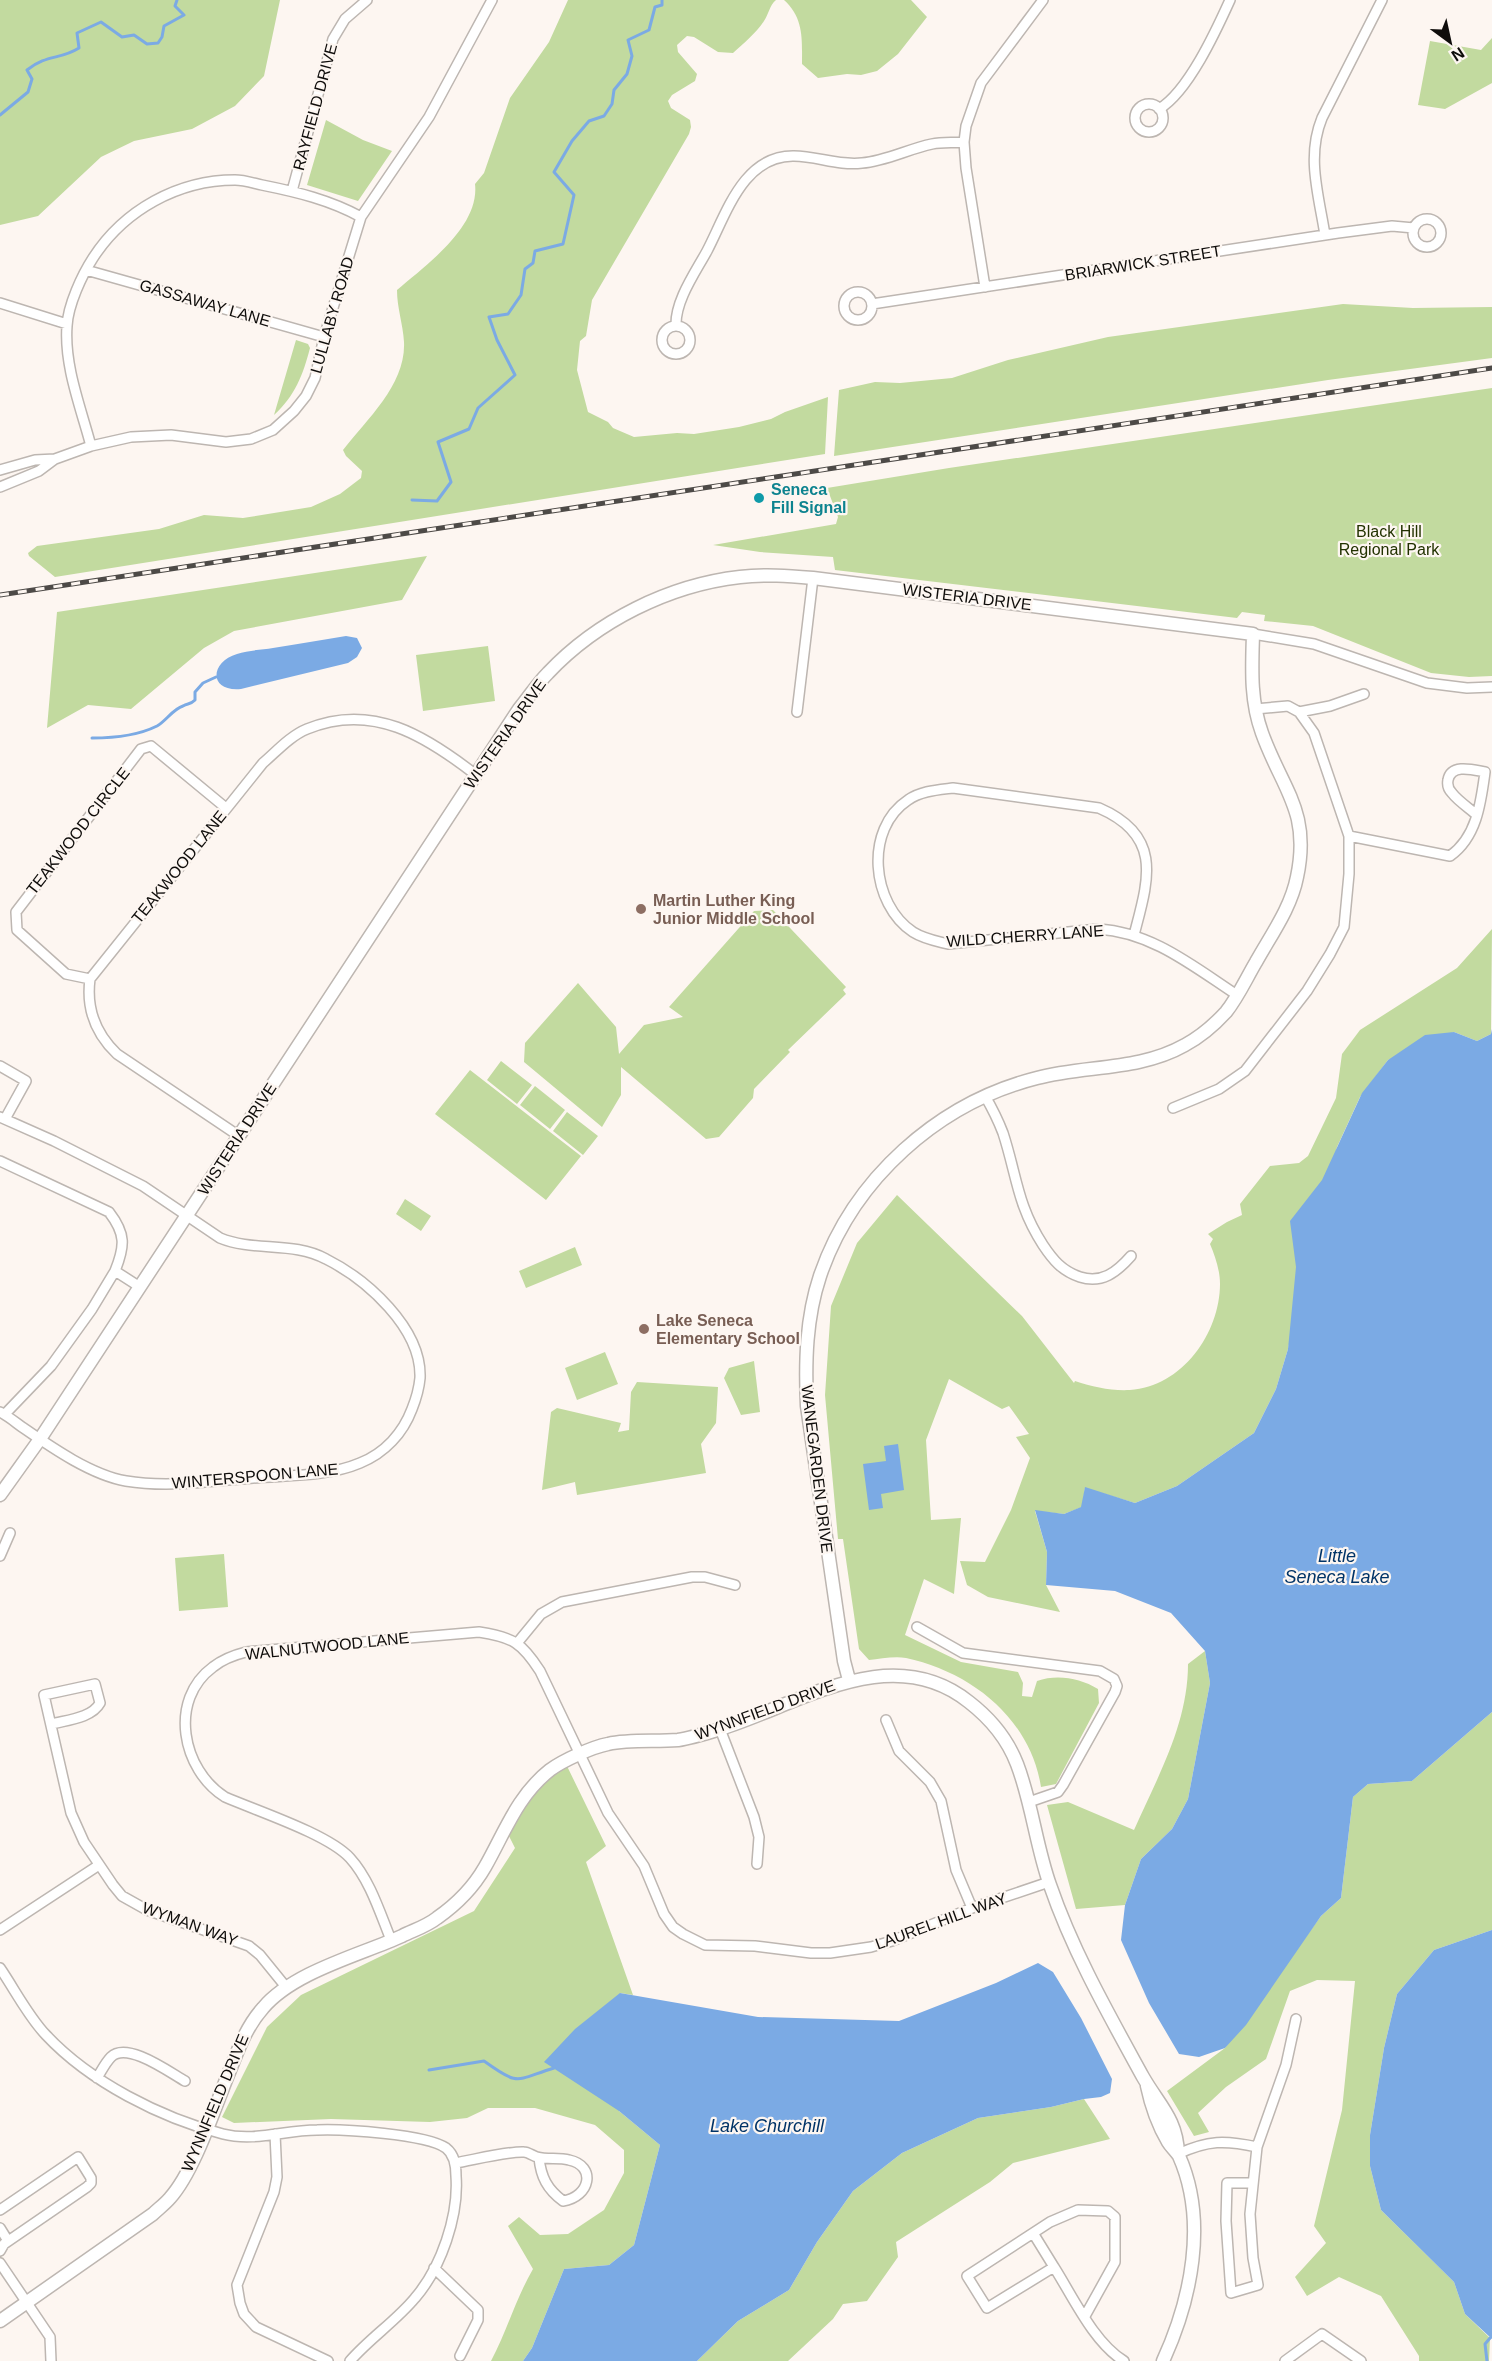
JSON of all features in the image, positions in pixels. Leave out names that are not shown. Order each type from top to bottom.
[{"type":"street","name":"RAYFIELD DRIVE","points":[[292,191],[333,39],[345,19],[368,0]]},
{"type":"street","name":"LULLABY ROAD","points":[[0,470],[35,460],[55,459],[91,446],[131,437],[171,435],[234,441],[251,440],[273,430],[294,411],[306,396],[315,378],[324,337],[361,217],[429,117],[492,0]]},
{"type":"street","points":[[985,286],[964,142],[969,114],[981,83],[1043,0]]},
{"type":"street","points":[[1159,109],[1173,99],[1192,72],[1230,0]]},
{"type":"street","points":[[1325,235],[1314,172],[1316,135],[1322,118],[1382,0]]},
{"type":"street","points":[[676,326],[677,310],[738,190],[750,174],[763,165],[792,156],[838,164],[863,163],[890,158],[930,145],[964,142]]},
{"type":"street","points":[[91,446],[68,358],[67,324],[86,270],[104,241],[127,218],[157,198],[182,189],[206,183],[236,180],[292,191],[340,206],[361,217]]},
{"type":"street","name":"BRIARWICK STREET","points":[[872,304],[1325,235],[1392,226],[1414,228]]},
{"type":"street","name":"GASSAWAY LANE","points":[[86,270],[324,337]]},
{"type":"street","points":[[0,303],[67,324]]},
{"type":"street","name":"LULLABY ROAD","points":[[0,487],[39,471],[55,459]]},
{"type":"street","name":"WISTERIA DRIVE","points":[[0,1495],[40,1439],[519,709],[546,674],[606,625],[650,602],[691,586],[739,577],[766,575],[813,578],[1253,634],[1314,644],[1427,682],[1467,688],[1492,687]]},
{"type":"street","points":[[797,712],[813,578]]},
{"type":"street","name":"WANEGARDEN DRIVE","points":[[849,1680],[844,1661],[807,1406],[805,1363],[809,1324],[820,1276],[838,1234],[874,1181],[922,1133],[954,1111],[1013,1084],[1040,1077],[1131,1065],[1164,1055],[1186,1045],[1206,1030],[1226,1011],[1237,995],[1289,904],[1297,879],[1301,852],[1300,827],[1294,802],[1262,734],[1255,709],[1251,682],[1253,634]]},
{"type":"street","points":[[1299,712],[1330,706],[1364,694]]},
{"type":"street","points":[[1173,1108],[1219,1089],[1245,1071],[1307,991],[1344,927],[1349,836],[1314,733],[1299,712],[1288,706],[1255,709]]},
{"type":"street","name":"TEAKWOOD LANE","points":[[90,979],[263,763],[290,739],[306,730],[334,722],[358,719],[394,724],[411,731],[476,775]]},
{"type":"street","name":"TEAKWOOD CIRCLE","points":[[90,979],[66,975],[41,953],[17,930],[16,912],[141,749],[151,746],[226,808]]},
{"type":"street","points":[[1349,836],[1450,856],[1458,850],[1470,833],[1477,815],[1485,772],[1461,769],[1454,771],[1448,777],[1448,786],[1452,793],[1477,815]]},
{"type":"street","name":"WILD CHERRY LANE","points":[[1134,935],[1148,876],[1147,859],[1142,844],[1125,823],[1114,814],[1099,808],[952,788],[929,790],[908,800],[891,816],[882,832],[878,860],[883,888],[902,923],[926,939],[948,944],[1098,929],[1117,930],[1157,944],[1237,995]]},
{"type":"street","points":[[90,979],[88,992],[93,1021],[105,1042],[117,1054],[239,1136]]},
{"type":"street","name":"WINTERSPOON LANE","points":[[0,1066],[26,1081],[2,1118],[54,1141],[143,1186],[220,1238],[233,1244],[294,1249],[324,1257],[348,1271],[380,1297],[402,1323],[417,1360],[420,1376],[418,1392],[409,1418],[394,1441],[361,1463],[331,1472],[166,1484],[124,1481],[88,1468],[2,1413]]},
{"type":"street","points":[[985,1096],[1003,1135],[1018,1193],[1029,1224],[1055,1263],[1070,1274],[1090,1280],[1101,1279],[1119,1270],[1131,1256]]},
{"type":"street","points":[[0,1161],[109,1212],[119,1225],[123,1240],[122,1256],[92,1310],[51,1366],[2,1413]]},
{"type":"street","points":[[115,1271],[140,1287]]},
{"type":"street","points":[[0,1556],[10,1533]]},
{"type":"street","points":[[579,1755],[540,1671],[518,1642],[541,1614],[562,1602],[692,1577],[705,1577],[735,1585]]},
{"type":"street","points":[[917,1627],[963,1653],[1100,1671],[1114,1679],[1117,1686],[1115,1692],[1058,1792],[1029,1802]]},
{"type":"street","name":"WALNUTWOOD LANE","points":[[391,1940],[366,1881],[349,1857],[325,1840],[225,1797],[213,1790],[197,1770],[190,1755],[185,1730],[187,1707],[194,1688],[212,1667],[230,1656],[246,1652],[479,1632],[498,1635],[518,1642]]},
{"type":"street","name":"WYNNFIELD DRIVE","points":[[0,2321],[153,2214],[170,2199],[182,2181],[206,2129],[247,2029],[266,2004],[286,1987],[300,1979],[433,1922],[464,1897],[484,1870],[513,1811],[527,1791],[553,1767],[608,1744],[683,1740],[720,1729],[849,1680],[883,1675],[910,1677],[936,1684],[962,1696],[984,1714],[1002,1734],[1016,1761],[1029,1802],[1048,1882],[1068,1933],[1146,2082],[1151,2103],[1168,2142],[1178,2154],[1186,2177],[1191,2204],[1193,2258],[1184,2308],[1163,2361]]},
{"type":"street","name":"WYMAN WAY","points":[[52,1724],[89,1714],[96,1709],[100,1703],[95,1684],[44,1695],[71,1813],[84,1842],[122,1896],[130,1902],[249,1946],[261,1954],[286,1987]]},
{"type":"street","points":[[886,1720],[899,1751],[930,1782],[941,1801],[957,1870],[972,1908]]},
{"type":"street","points":[[720,1729],[754,1816],[759,1837],[757,1864]]},
{"type":"street","name":"LAUREL HILL WAY","points":[[579,1755],[609,1813],[644,1866],[664,1914],[673,1927],[682,1934],[705,1945],[755,1946],[811,1953],[830,1953],[871,1947],[1048,1882]]},
{"type":"street","points":[[0,1930],[99,1865]]},
{"type":"street","points":[[0,1968],[46,2036],[98,2078],[136,2100],[206,2129],[240,2138],[316,2130],[394,2135],[434,2143],[451,2153],[455,2163],[456,2209],[451,2229],[434,2268],[417,2297],[350,2361]]},
{"type":"street","points":[[1252,2183],[1227,2183],[1231,2293],[1258,2285],[1250,2214],[1257,2147],[1286,2064],[1296,2019]]},
{"type":"street","points":[[98,2078],[111,2056],[119,2053],[135,2053],[185,2081]]},
{"type":"street","points":[[275,2134],[278,2177],[237,2285],[240,2303],[244,2314],[256,2327],[328,2361]]},
{"type":"street","points":[[1178,2154],[1205,2143],[1225,2141],[1257,2147]]},
{"type":"street","points":[[455,2163],[525,2152],[539,2158],[555,2157],[572,2160],[582,2167],[587,2176],[586,2186],[581,2194],[563,2201],[554,2194],[542,2177],[539,2158]]},
{"type":"street","points":[[0,2210],[78,2157],[91,2178],[91,2183],[87,2187],[8,2241],[0,2251]]},
{"type":"street","points":[[1054,2267],[987,2308],[967,2276],[1050,2222],[1078,2210],[1108,2211],[1115,2217],[1115,2262],[1085,2316]]},
{"type":"street","points":[[0,2228],[8,2241]]},
{"type":"street","points":[[1033,2233],[1109,2352],[1124,2361]]},
{"type":"street","points":[[0,2263],[50,2337],[51,2361]]},
{"type":"street","points":[[434,2268],[478,2310],[478,2320],[460,2356]]},
{"type":"street","points":[[1285,2361],[1322,2334],[1361,2361]]},
{"type":"green space","points":[[0,0],[280,0],[264,76],[235,106],[192,129],[134,141],[101,157],[38,216],[0,225]]},
{"type":"green space","points":[[568,0],[776,0],[761,25],[733,53],[718,52],[694,37],[687,36],[677,45],[678,52],[697,74],[695,81],[672,95],[668,101],[671,108],[690,120],[691,127],[592,300],[586,336],[580,341],[577,370],[588,412],[608,422],[613,428],[634,437],[677,433],[694,434],[771,419],[828,397],[825,454],[55,577],[29,556],[28,553],[37,546],[159,529],[204,515],[243,518],[311,507],[340,494],[361,478],[362,471],[346,456],[343,450],[384,400],[399,372],[404,342],[397,290],[449,244],[469,215],[474,200],[475,184],[484,173],[510,98],[549,42]]},
{"type":"green space","points":[[784,0],[911,0],[927,17],[898,54],[877,71],[861,75],[847,74],[818,78],[802,64],[800,29],[795,14]]},
{"type":"green space","points":[[1492,38],[1492,83],[1445,109],[1418,105],[1430,41],[1481,50]]},
{"type":"green space","points":[[326,120],[363,140],[392,151],[358,201],[307,185]]},
{"type":"green space","points":[[1343,304],[1413,308],[1492,307],[1492,358],[1328,380],[834,456],[839,390],[875,382],[900,383],[952,378],[1008,360],[1108,337]]},
{"type":"green space","points":[[296,340],[308,344],[310,348],[293,393],[274,415]]},
{"type":"green space","name":"Black Hill Regional Park","points":[[1492,388],[1492,676],[1469,677],[1431,673],[1313,626],[1264,621],[1265,615],[1242,612],[1237,618],[835,570],[833,557],[760,552],[713,545],[836,524],[838,517],[827,488]]},
{"type":"green space","points":[[427,556],[402,600],[234,631],[204,648],[131,709],[88,705],[47,728],[57,612]]},
{"type":"green space","points":[[488,646],[495,701],[423,711],[416,655]]},
{"type":"green space","points":[[773,910],[846,987],[843,990],[846,994],[788,1050],[790,1052],[754,1089],[753,1098],[719,1137],[706,1139],[621,1067],[621,1095],[602,1127],[524,1062],[525,1043],[578,983],[616,1027],[619,1054],[644,1025],[683,1017],[669,1007],[754,911]]},
{"type":"green space","points":[[1492,929],[1491,1034],[1477,1041],[1454,1032],[1388,1060],[1360,1097],[1337,1147],[1303,1273],[1288,1349],[1276,1389],[1254,1433],[1177,1486],[1135,1503],[1085,1488],[1082,1507],[1064,1514],[1035,1511],[1047,1552],[1046,1585],[1060,1612],[988,1597],[967,1585],[960,1561],[985,1562],[1011,1510],[1030,1458],[1016,1437],[1029,1434],[1009,1406],[1002,1409],[949,1379],[926,1440],[931,1520],[961,1518],[954,1594],[924,1579],[905,1635],[961,1662],[1018,1672],[1023,1683],[1022,1696],[1032,1697],[1037,1681],[1052,1678],[1076,1680],[1098,1689],[1099,1703],[1056,1784],[1041,1787],[1035,1762],[1024,1740],[1011,1720],[994,1702],[953,1674],[906,1658],[869,1660],[859,1649],[843,1539],[838,1539],[825,1395],[831,1306],[857,1243],[897,1195],[1022,1316],[1074,1383],[1075,1381],[1102,1388],[1130,1390],[1149,1387],[1166,1379],[1194,1354],[1213,1321],[1218,1302],[1220,1279],[1210,1244],[1213,1239],[1208,1234],[1242,1215],[1240,1204],[1270,1166],[1299,1163],[1308,1156],[1336,1098],[1342,1054],[1360,1030],[1457,968]]},
{"type":"green space","points":[[501,1061],[532,1085],[517,1104],[487,1080]]},
{"type":"green space","points":[[470,1070],[581,1156],[546,1200],[435,1114]]},
{"type":"green space","points":[[535,1086],[565,1110],[550,1129],[520,1105]]},
{"type":"green space","points":[[567,1112],[598,1136],[583,1155],[553,1131]]},
{"type":"green space","points":[[405,1199],[431,1216],[421,1231],[396,1214]]},
{"type":"green space","points":[[575,1247],[582,1265],[526,1288],[519,1271]]},
{"type":"green space","points":[[605,1352],[618,1384],[577,1400],[565,1368]]},
{"type":"green space","points":[[754,1361],[760,1412],[741,1415],[724,1378],[729,1368]]},
{"type":"green space","points":[[637,1382],[718,1387],[716,1423],[701,1444],[706,1473],[577,1495],[575,1482],[542,1490],[551,1412],[557,1408],[621,1423],[618,1432],[629,1430],[631,1392]]},
{"type":"green space","points":[[224,1554],[228,1607],[179,1611],[175,1558]]},
{"type":"green space","points":[[1205,1651],[1210,1683],[1188,1799],[1172,1829],[1141,1859],[1125,1905],[1076,1909],[1047,1805],[1068,1802],[1134,1830],[1162,1770],[1177,1729],[1187,1686],[1188,1664]]},
{"type":"green space","points":[[1492,1712],[1492,1930],[1434,1950],[1397,1994],[1384,2048],[1370,2135],[1370,2166],[1381,2210],[1454,2282],[1465,2314],[1490,2338],[1489,2361],[1419,2361],[1419,2356],[1381,2296],[1339,2277],[1307,2296],[1295,2277],[1326,2243],[1314,2226],[1342,2110],[1355,1981],[1317,1980],[1290,1991],[1266,2059],[1226,2087],[1198,2113],[1209,2132],[1194,2136],[1167,2091],[1225,2048],[1321,1916],[1341,1898],[1353,1797],[1368,1784],[1412,1781]]},
{"type":"green space","points":[[565,1762],[606,1846],[586,1862],[633,1995],[620,1993],[619,2111],[660,2145],[634,2245],[609,2265],[564,2269],[532,2348],[523,2361],[491,2361],[533,2269],[508,2226],[519,2217],[540,2235],[568,2234],[604,2210],[624,2173],[624,2150],[595,2125],[535,2108],[488,2108],[467,2118],[430,2122],[331,2119],[234,2123],[222,2117],[267,2027],[301,1995],[474,1911],[515,1848],[505,1828],[527,1791]]},
{"type":"green space","points":[[1084,2099],[1110,2139],[1013,2163],[990,2182],[896,2242],[898,2257],[867,2301],[843,2304],[833,2319],[788,2361],[697,2361],[738,2321],[789,2290],[817,2242],[853,2191],[902,2153],[978,2118],[1051,2107]]},
{"type":"water","points":[[346,636],[357,638],[362,648],[357,657],[348,663],[241,689],[230,689],[223,686],[216,676],[222,663],[237,654]]},
{"type":"water","name":"Little Seneca Lake","points":[[1492,1029],[1492,1712],[1412,1781],[1368,1784],[1353,1797],[1341,1898],[1321,1916],[1246,2025],[1225,2048],[1199,2057],[1179,2054],[1149,2003],[1121,1940],[1125,1905],[1141,1859],[1172,1829],[1188,1799],[1210,1683],[1205,1651],[1171,1613],[1115,1591],[1046,1585],[1047,1552],[1035,1510],[1064,1514],[1081,1507],[1085,1487],[1135,1503],[1177,1486],[1254,1433],[1276,1389],[1288,1349],[1296,1267],[1290,1221],[1322,1180],[1362,1093],[1388,1060],[1425,1035],[1454,1032],[1477,1041],[1491,1034]]},
{"type":"water","points":[[898,1444],[904,1490],[881,1494],[883,1508],[869,1510],[863,1464],[886,1461],[884,1446]]},
{"type":"water","points":[[1492,1930],[1492,2339],[1465,2314],[1454,2282],[1381,2210],[1370,2166],[1370,2135],[1384,2048],[1397,1994],[1434,1950]]},
{"type":"water","name":"Lake Churchill","points":[[1038,1963],[1053,1972],[1081,2018],[1112,2079],[1110,2093],[1101,2097],[1051,2107],[978,2118],[902,2153],[853,2191],[817,2242],[789,2290],[738,2321],[697,2361],[523,2361],[532,2348],[564,2269],[609,2265],[634,2245],[660,2145],[619,2111],[544,2062],[575,2029],[620,1993],[758,2017],[899,2021],[996,1983]]},
{"type":"waterway","points":[[0,115],[28,92],[32,79],[27,70],[47,59],[79,48],[77,33],[101,22],[122,37],[134,35],[147,44],[158,43],[164,26],[184,15],[175,6],[177,0]]},
{"type":"waterway","points":[[412,500],[437,501],[451,482],[438,442],[469,429],[478,408],[515,375],[497,340],[489,317],[508,314],[521,295],[525,269],[533,263],[535,251],[563,244],[574,195],[554,172],[572,141],[589,121],[604,116],[612,104],[614,90],[627,74],[632,56],[628,40],[649,30],[655,7],[662,5],[662,0]]},
{"type":"waterway","points":[[92,738],[125,736],[157,726],[176,710],[193,702],[195,692],[203,683],[216,677]]},
{"type":"waterway","points":[[429,2070],[484,2061],[505,2075],[518,2079],[554,2068]]},
{"type":"waterway","points":[[1487,2361],[1485,2344],[1490,2338]]},
{"type":"railway","points":[[0,595],[1492,368]]},
{"type":"place","name":"Seneca Fill Signal","points":[[759,498]]},
{"type":"place","name":"Martin Luther King Junior Middle School","points":[[641,909]]},
{"type":"place","name":"Lake Seneca Elementary School","points":[[644,1329]]}]
